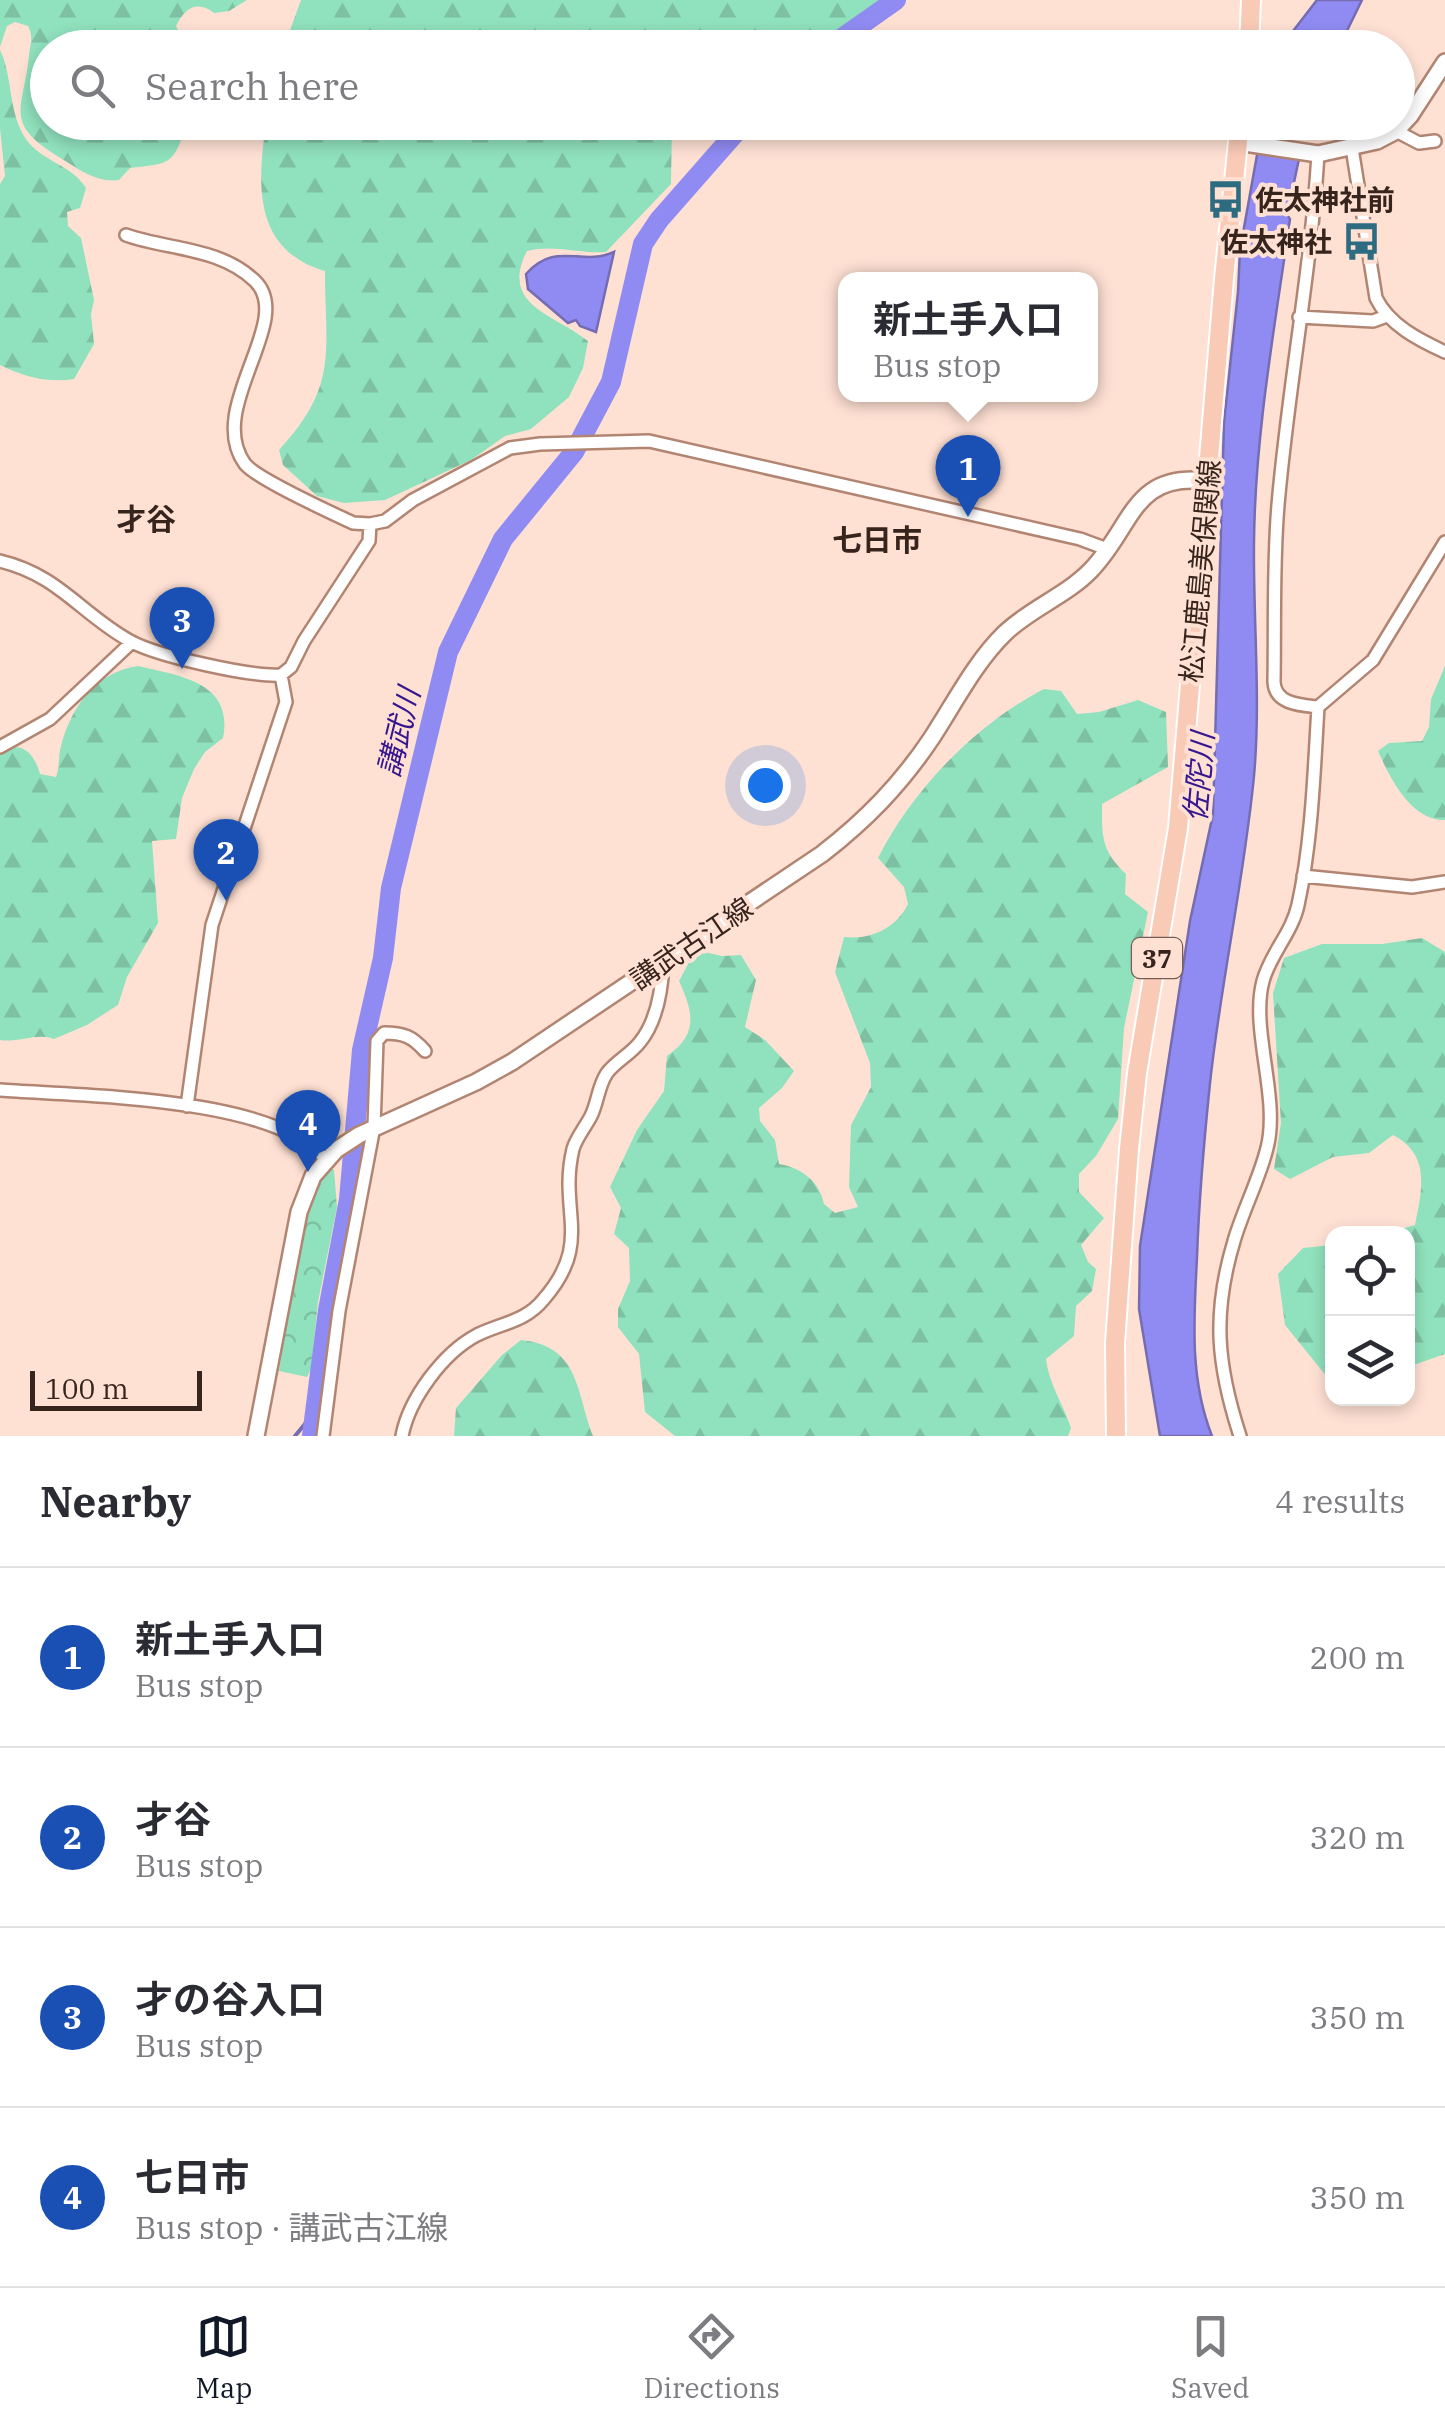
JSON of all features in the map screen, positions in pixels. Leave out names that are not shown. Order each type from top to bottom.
[{"type":"main road","points":[[1250,30],[1251,0]]},
{"type":"main road","points":[[1415,108],[1445,62]]},
{"type":"main road","name":"松江鹿島美保関線","points":[[1116,1436],[1115,1343],[1137,1073],[1178,828],[1208,481],[1245,140]]},
{"type":"main road","points":[[1246,143],[1311,154],[1379,140]]},
{"type":"main road","name":"講武古江線","points":[[330,1154],[371,1129],[512,1062],[860,825],[891,794],[1006,632],[1082,580],[1156,486],[1172,479],[1208,481]]},
{"type":"main road","points":[[256,1436],[299,1212],[313,1176],[330,1154]]},
{"type":"street","points":[[1412,140],[1435,141]]},
{"type":"street","points":[[1352,148],[1374,288],[1387,316],[1445,352]]},
{"type":"street","points":[[1311,154],[1315,208],[1298,317],[1277,510],[1274,690],[1285,700],[1318,707]]},
{"type":"street","points":[[126,235],[198,250],[254,280],[261,289],[265,318],[235,410],[232,428],[236,446],[247,467],[353,522],[385,521],[413,500],[510,448],[595,442],[667,443],[1080,539],[1108,549]]},
{"type":"street","points":[[1298,317],[1373,322],[1387,316]]},
{"type":"street","points":[[0,561],[42,574],[132,642],[247,672],[281,675],[292,667],[369,541],[370,524]]},
{"type":"street","points":[[1240,1436],[1221,1371],[1218,1329],[1222,1290],[1234,1241],[1268,1147],[1271,1123],[1261,1004],[1263,979],[1288,935],[1298,907],[1318,707],[1373,660],[1445,542]]},
{"type":"street","points":[[0,747],[50,720],[132,642]]},
{"type":"street","points":[[187,1106],[212,925],[286,702],[281,675]]},
{"type":"street","points":[[1302,876],[1412,887],[1445,882]]},
{"type":"street","points":[[402,1436],[418,1391],[458,1348],[477,1336],[521,1320],[543,1301],[569,1264],[573,1246],[569,1201],[574,1147],[608,1071],[648,1031],[662,987],[663,962]]},
{"type":"street","points":[[324,1436],[338,1311],[371,1129],[378,1038],[387,1033],[410,1036],[425,1051]]},
{"type":"street","points":[[0,1090],[187,1106],[268,1124],[330,1154]]},
{"type":"green space","points":[[0,0],[247,0],[229,11],[214,13],[197,7],[187,11],[176,26],[178,30],[30,31],[28,26],[15,22],[7,26],[0,47]]},
{"type":"green space","points":[[301,0],[886,0],[839,30],[290,30]]},
{"type":"green space","points":[[30,48],[30,134],[21,115]]},
{"type":"green space","points":[[0,50],[16,118],[26,139],[86,188],[80,208],[67,212],[68,226],[81,238],[94,300],[94,344],[74,379],[36,378],[0,365],[0,184],[5,176],[0,128]]},
{"type":"green space","points":[[36,140],[181,140],[169,160],[130,168],[119,180],[89,175]]},
{"type":"green space","points":[[264,140],[672,140],[671,184],[606,252],[547,248],[527,251],[520,270],[525,297],[588,341],[583,368],[569,397],[531,429],[505,436],[471,460],[385,500],[344,503],[317,496],[283,465],[279,450],[312,406],[320,386],[326,346],[325,271],[301,261],[284,248],[272,231],[265,212],[261,169]]},
{"type":"green space","points":[[138,666],[200,685],[212,693],[224,719],[223,738],[205,752],[182,798],[176,839],[152,841],[158,923],[127,977],[118,1005],[87,1025],[54,1039],[0,1040],[0,753],[14,747],[25,750],[40,774],[56,777],[65,732],[79,705],[110,676]]},
{"type":"green space","points":[[1445,666],[1445,820],[1412,806],[1378,751],[1389,743],[1422,741],[1429,727],[1431,699]]},
{"type":"green space","points":[[1044,689],[1061,691],[1077,714],[1138,700],[1166,712],[1168,767],[1102,804],[1105,842],[1126,874],[1125,894],[1148,912],[1124,1028],[1118,1119],[1096,1156],[1079,1174],[1079,1192],[1104,1218],[1081,1245],[1088,1262],[1096,1269],[1092,1291],[1076,1306],[1074,1336],[1046,1359],[1071,1428],[1068,1436],[675,1436],[645,1412],[639,1354],[618,1327],[618,1309],[630,1281],[629,1248],[614,1234],[621,1208],[610,1187],[637,1130],[664,1091],[667,1056],[688,1031],[690,1013],[679,981],[700,951],[741,955],[756,980],[745,1027],[765,1040],[794,1071],[759,1108],[760,1121],[775,1140],[779,1164],[808,1177],[824,1204],[835,1213],[858,1207],[849,1187],[851,1125],[871,1087],[870,1063],[835,972],[844,937],[882,931],[897,920],[908,904],[904,887],[878,858],[928,783],[994,720]]},
{"type":"green space","points":[[1422,938],[1445,952],[1445,1354],[1415,1365],[1415,1226],[1412,1226],[1415,1225],[1421,1174],[1413,1152],[1393,1135],[1369,1153],[1333,1157],[1290,1179],[1274,1169],[1281,1123],[1273,993],[1284,958],[1322,944],[1382,944]]},
{"type":"green space","points":[[330,1167],[334,1170],[337,1207],[307,1377],[279,1371],[302,1236],[319,1186]]},
{"type":"green space","points":[[1325,1246],[1325,1374],[1285,1325],[1278,1274],[1303,1248]]},
{"type":"green space","points":[[521,1340],[555,1351],[565,1361],[593,1436],[454,1436],[456,1408],[502,1355]]},
{"type":"shaded area","points":[[1317,0],[1362,0],[1347,30],[1294,30]]},
{"type":"shaded area","points":[[1257,155],[1299,159],[1287,215],[1290,219],[1258,461],[1254,776],[1215,1045],[1200,1192],[1196,1370],[1212,1436],[1160,1436],[1139,1309],[1140,1246],[1190,921],[1213,814],[1224,422],[1240,250]]},
{"type":"shaded area","points":[[614,252],[596,332],[580,326],[576,320],[568,323],[528,289],[526,274],[548,258]]},
{"type":"waterway","name":"講武川","points":[[854,30],[896,0]]},
{"type":"waterway","name":"講武川","points":[[312,1436],[328,1310],[349,1199],[362,1050],[383,958],[391,888],[448,652],[503,539],[574,452],[611,382],[643,244],[729,140]]},
{"type":"waterway","points":[[295,1436],[314,1413]]},
{"type":"place","name":"佐太神社前","points":[[1225,199]]},
{"type":"place","name":"佐太神社","points":[[1362,241]]},
{"type":"place","name":"新土手入口","points":[[968,517]]},
{"type":"place","name":"才の谷入口","points":[[182,669]]},
{"type":"place","name":"才谷","points":[[226,901]]},
{"type":"place","name":"七日市","points":[[308,1172]]},
{"type":"district","name":"才谷","points":[[146,518]]},
{"type":"district","name":"七日市","points":[[877,539]]},
{"type":"water label","name":"佐陀川","points":[[1198,777]]}]
